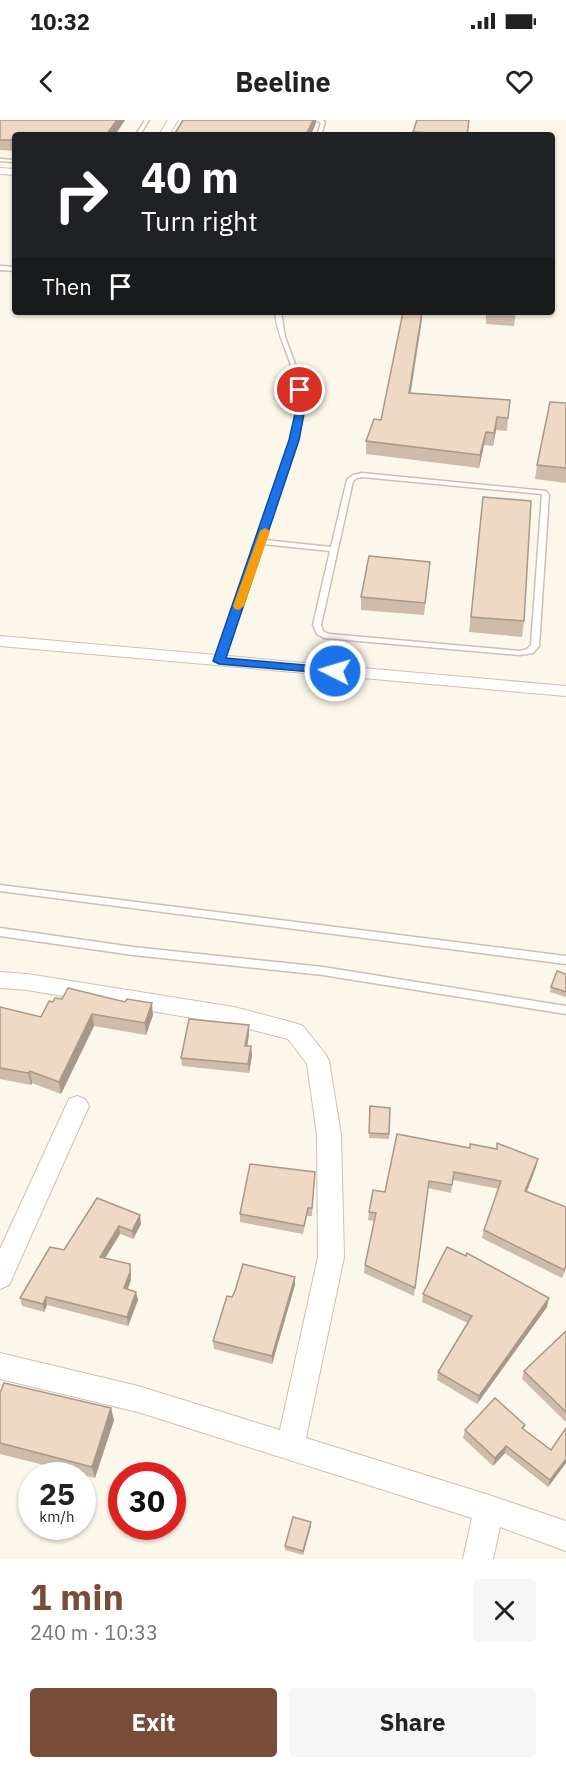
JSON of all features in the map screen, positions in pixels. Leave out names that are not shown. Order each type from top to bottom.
[{"type":"street","points":[[0,640],[566,691]]},
{"type":"street","points":[[0,980],[27,982],[234,1016],[296,1032],[318,1061],[329,1135],[331,1257],[290,1446]]},
{"type":"street","points":[[0,1277],[77,1106]]},
{"type":"street","points":[[0,1366],[138,1399],[489,1509],[566,1536]]},
{"type":"street","points":[[478,1559],[489,1509]]},
{"type":"lane","points":[[318,120],[323,122],[319,132]]},
{"type":"lane","points":[[219,661],[261,542],[294,440],[300,414],[297,375],[277,323],[278,315]]},
{"type":"lane","points":[[355,476],[544,492],[546,495],[535,646],[530,651],[520,654],[327,636],[320,632],[317,625],[334,549],[350,480],[355,476]]},
{"type":"lane","points":[[261,542],[334,549]]},
{"type":"lane","points":[[0,888],[566,960]]},
{"type":"lane","points":[[0,932],[133,951],[323,971],[566,1010]]},
{"type":"building","points":[[0,120],[117,120],[108,132],[12,132],[12,140],[0,140]]},
{"type":"building","points":[[183,120],[313,120],[307,132],[176,132]]},
{"type":"building","points":[[417,120],[469,120],[467,132],[413,132]]},
{"type":"building","points":[[402,315],[422,315],[409,393],[510,400],[508,418],[497,417],[494,433],[486,432],[480,455],[366,441],[374,419],[381,420]]},
{"type":"building","points":[[550,402],[566,403],[566,468],[537,465]]},
{"type":"building","points":[[483,497],[531,501],[524,621],[471,617]]},
{"type":"building","points":[[369,556],[430,562],[425,603],[361,597]]},
{"type":"building","points":[[557,971],[566,974],[566,992],[551,987]]},
{"type":"building","points":[[68,988],[125,1002],[127,999],[152,1003],[145,1023],[92,1014],[59,1082],[30,1071],[28,1073],[0,1068],[0,1007],[41,1017],[49,1001],[53,1002],[55,998],[62,999]]},
{"type":"building","points":[[189,1019],[249,1025],[245,1046],[251,1046],[248,1064],[181,1058]]},
{"type":"building","points":[[370,1106],[390,1108],[389,1134],[369,1133]]},
{"type":"building","points":[[397,1134],[470,1148],[470,1144],[497,1149],[497,1143],[538,1159],[525,1191],[566,1207],[566,1266],[564,1270],[484,1230],[501,1181],[454,1172],[452,1185],[429,1181],[415,1288],[365,1265],[376,1213],[369,1212],[373,1190],[385,1192]]},
{"type":"building","points":[[250,1164],[315,1172],[312,1208],[308,1208],[304,1226],[240,1214]]},
{"type":"building","points":[[97,1198],[140,1215],[132,1231],[119,1226],[100,1257],[130,1264],[130,1272],[124,1288],[136,1292],[127,1317],[46,1297],[43,1304],[20,1298],[50,1247],[64,1250]]},
{"type":"building","points":[[447,1247],[466,1256],[467,1253],[549,1298],[479,1396],[438,1372],[472,1316],[423,1294]]},
{"type":"building","points":[[243,1264],[295,1277],[272,1356],[213,1341],[227,1296],[232,1297],[235,1291]]},
{"type":"building","points":[[566,1331],[566,1412],[524,1371]]},
{"type":"building","points":[[4,1383],[111,1408],[94,1462],[73,1462],[0,1443],[0,1393]]},
{"type":"building","points":[[495,1398],[525,1425],[522,1428],[551,1450],[566,1428],[566,1459],[550,1480],[506,1446],[495,1458],[465,1430]]},
{"type":"building","points":[[293,1517],[311,1522],[303,1551],[285,1546]]},
{"type":"slow traffic","points":[[239,606],[265,531]]},
{"type":"route","points":[[300,390],[300,414],[294,440],[219,661],[335,671]]}]
